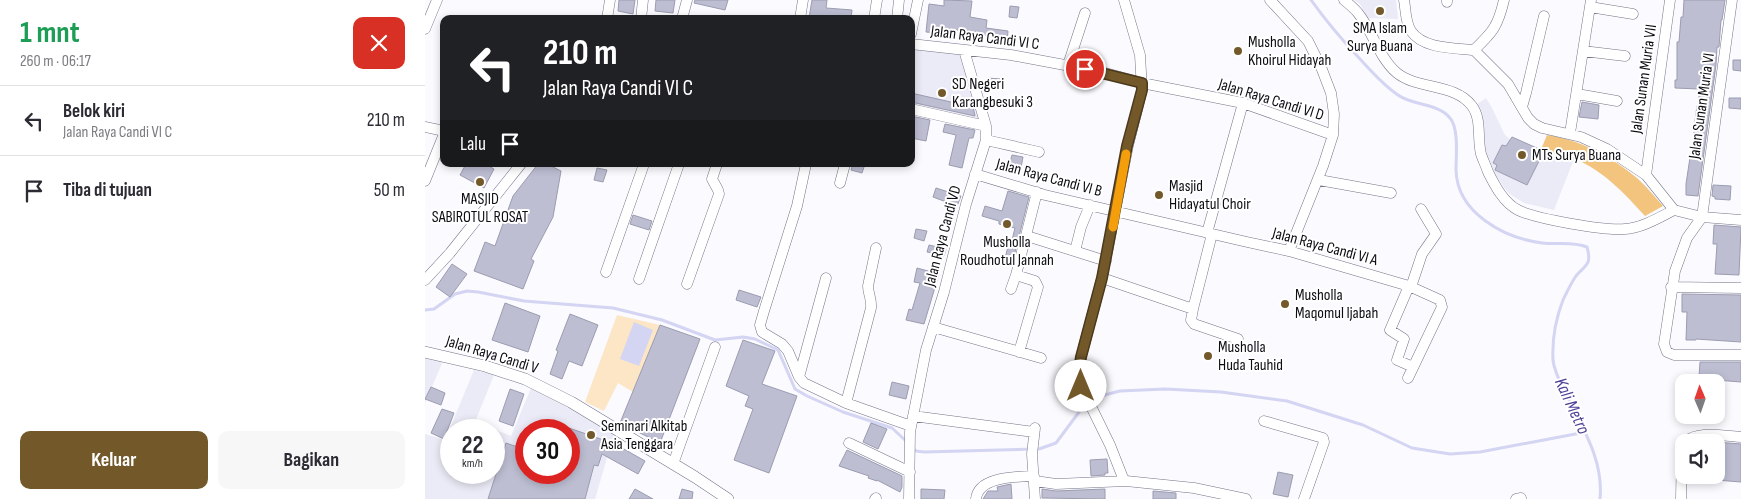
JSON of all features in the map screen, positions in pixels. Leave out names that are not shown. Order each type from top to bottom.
[{"type":"street","points":[[425,29],[437,0]]},
{"type":"street","points":[[608,15],[611,0]]},
{"type":"street","points":[[641,15],[643,0]]},
{"type":"street","points":[[683,15],[687,0]]},
{"type":"street","points":[[800,15],[803,0]]},
{"type":"street","points":[[875,15],[877,0]]},
{"type":"street","points":[[897,15],[899,0]]},
{"type":"street","points":[[915,15],[918,0]]},
{"type":"street","points":[[1124,0],[1140,55],[1142,90],[1127,146],[1106,261],[1081,357],[1078,377],[1126,481]]},
{"type":"street","points":[[1270,0],[1308,41],[1321,67],[1333,102],[1335,124],[1319,180],[1289,251]]},
{"type":"street","points":[[1344,0],[1359,14],[1383,57],[1398,74],[1412,81],[1451,92],[1463,98],[1473,107],[1477,120],[1481,154],[1488,172],[1506,201],[1518,210],[1538,217],[1587,226],[1621,229],[1635,227],[1674,210]]},
{"type":"street","points":[[1404,0],[1407,23],[1410,30],[1421,40],[1435,45],[1473,50],[1509,84],[1534,124],[1543,128],[1570,133],[1607,149],[1646,175],[1674,210],[1702,217],[1741,220]]},
{"type":"street","points":[[1473,50],[1494,29],[1500,18],[1504,0]]},
{"type":"street","name":"Jalan Sunan Muria VII","points":[[1646,175],[1670,0]]},
{"type":"street","name":"Jalan Sunan Muria VI","points":[[1702,217],[1732,0]]},
{"type":"street","points":[[1570,133],[1591,4],[1633,14]]},
{"type":"street","points":[[1068,65],[1085,13]]},
{"type":"street","points":[[1522,106],[1527,93],[1544,16]]},
{"type":"street","name":"Jalan Raya Candi VI C","points":[[915,44],[1011,55],[1068,65],[1142,83]]},
{"type":"street","name":"Jalan Raya Candi VD","points":[[909,499],[912,424],[925,350],[986,140],[986,126],[964,50]]},
{"type":"street","points":[[1583,51],[1625,56]]},
{"type":"street","name":"Jalan Raya Candi VI D","points":[[1142,83],[1243,103],[1333,135]]},
{"type":"street","points":[[1577,94],[1617,101]]},
{"type":"street","points":[[1238,339],[1194,324],[1191,320],[1209,233],[1243,103]]},
{"type":"street","points":[[915,110],[986,126]]},
{"type":"street","points":[[425,127],[440,131]]},
{"type":"street","points":[[986,140],[1039,152]]},
{"type":"street","points":[[425,181],[440,142]]},
{"type":"street","points":[[425,280],[450,253],[519,167]]},
{"type":"street","points":[[606,272],[643,167]]},
{"type":"street","points":[[639,279],[678,167]]},
{"type":"street","points":[[687,284],[719,194],[719,190],[712,179],[716,167]]},
{"type":"street","points":[[805,167],[797,206],[760,325],[762,332],[782,344],[788,351],[799,377],[804,383],[846,403],[912,424],[1034,434],[1035,499]]},
{"type":"street","points":[[840,183],[844,167]]},
{"type":"street","name":"Jalan Raya Candi VI B","points":[[975,174],[1037,192],[1116,211]]},
{"type":"street","points":[[1319,180],[1391,193]]},
{"type":"street","points":[[1011,289],[1027,236],[1037,192]]},
{"type":"street","points":[[1075,251],[1081,226],[1090,205]]},
{"type":"street","points":[[1413,367],[1397,360],[1404,338],[1390,329],[1410,286],[1422,254],[1436,234],[1421,209]]},
{"type":"street","name":"Jalan Raya Candi VI A","points":[[1116,211],[1289,251],[1410,286],[1440,300],[1442,304],[1439,315],[1408,378]]},
{"type":"street","points":[[1702,217],[1687,238],[1680,253],[1671,287],[1664,344],[1667,352],[1674,355],[1741,355]]},
{"type":"street","points":[[1027,236],[1106,261]]},
{"type":"street","points":[[846,403],[871,308],[868,286],[876,248]]},
{"type":"street","points":[[1016,275],[1035,281],[1038,287],[1019,352]]},
{"type":"street","points":[[799,377],[826,278]]},
{"type":"street","points":[[1102,278],[1193,309]]},
{"type":"street","points":[[1671,287],[1741,288]]},
{"type":"street","points":[[933,327],[1041,358]]},
{"type":"street","points":[[673,464],[715,347]]},
{"type":"street","name":"Jalan Raya Candi V","points":[[425,352],[485,366],[525,379],[571,402],[728,499]]},
{"type":"street","points":[[1264,421],[1323,438],[1324,442],[1304,499]]},
{"type":"street","points":[[1725,436],[1741,437]]},
{"type":"street","points":[[849,443],[910,472]]},
{"type":"street","points":[[976,499],[978,491],[1000,478],[1034,479],[1056,484],[1126,481],[1194,494],[1246,499]]},
{"type":"street","points":[[1681,484],[1681,499]]},
{"type":"shaded area","name":"SMA Islam Surya Buana","points":[[1354,0],[1396,0],[1398,19],[1368,18],[1360,4]]},
{"type":"shaded area","name":"SD Negeri Karangbesuki 3","points":[[915,48],[960,54],[980,121],[915,107]]},
{"type":"shaded area","name":"MTs Surya Buana","points":[[1486,98],[1505,135],[1510,139],[1540,152],[1574,159],[1554,210],[1524,203],[1510,194],[1491,167],[1485,151],[1484,123],[1476,105]]},
{"type":"shaded area","points":[[1547,135],[1572,141],[1606,156],[1637,178],[1663,206],[1645,216],[1621,191],[1595,170],[1575,159],[1540,152]]},
{"type":"shaded area","points":[[617,315],[660,325],[633,392],[618,383],[604,411],[585,402]]},
{"type":"shaded area","points":[[425,356],[443,361],[425,403]]},
{"type":"shaded area","name":"Seminari Alkitab Asia Tenggara","points":[[474,370],[494,375],[476,419],[454,419]]},
{"type":"shaded area","name":"Seminari Alkitab Asia Tenggara","points":[[531,388],[563,404],[614,434],[595,499],[425,499],[425,434],[440,438],[440,484],[505,484],[505,434],[511,436],[515,426],[515,484],[580,484],[580,419],[518,419]]},
{"type":"water","points":[[634,322],[653,330],[639,366],[620,359]]},
{"type":"building","points":[[619,0],[635,0],[633,14],[618,11]]},
{"type":"building","points":[[656,0],[675,0],[673,13],[655,11]]},
{"type":"building","points":[[695,0],[728,0],[725,10],[694,3]]},
{"type":"building","points":[[812,0],[827,0],[826,8],[852,10],[851,15],[810,15]]},
{"type":"building","points":[[944,0],[972,1],[970,17],[987,20],[986,28],[1008,31],[1007,43],[997,42],[998,37],[976,34],[976,32],[938,28],[938,33],[926,32],[929,4],[944,6]]},
{"type":"building","points":[[1684,0],[1725,0],[1719,47],[1717,47],[1698,196],[1686,195],[1686,184],[1691,151],[1694,151],[1694,128],[1697,106],[1699,106],[1699,89],[1675,88],[1675,80],[1677,80],[1677,42],[1679,42]]},
{"type":"building","points":[[1010,6],[1019,7],[1017,18],[1009,17]]},
{"type":"building","points":[[1733,60],[1741,60],[1741,71],[1733,70]]},
{"type":"building","points":[[987,78],[1001,79],[1000,87],[987,87]]},
{"type":"building","points":[[915,94],[973,107],[975,116],[915,103]]},
{"type":"building","points":[[1729,98],[1741,98],[1741,109],[1729,108]]},
{"type":"building","points":[[1582,102],[1599,105],[1598,119],[1579,117]]},
{"type":"building","points":[[915,117],[930,120],[926,141],[915,139]]},
{"type":"building","points":[[945,124],[975,130],[973,138],[969,138],[962,168],[949,165],[956,135],[943,132]]},
{"type":"building","points":[[1512,137],[1539,149],[1536,156],[1540,159],[1527,185],[1495,170],[1497,165],[1493,163],[1502,145],[1506,146]]},
{"type":"building","points":[[1012,155],[1023,157],[1020,173],[1008,170]]},
{"type":"building","name":"MASJID SABIROTUL ROSAT","points":[[464,167],[490,167],[494,169],[484,188],[460,175]]},
{"type":"building","points":[[536,167],[553,167],[561,171],[553,217],[531,259],[534,261],[523,289],[474,271],[485,242],[495,246],[513,196]]},
{"type":"building","points":[[852,167],[864,167],[862,173],[851,170]]},
{"type":"building","points":[[597,168],[607,170],[603,182],[594,180]]},
{"type":"building","points":[[1713,185],[1731,186],[1730,200],[1715,199],[1712,196]]},
{"type":"building","points":[[936,188],[961,196],[957,206],[933,197]]},
{"type":"building","points":[[1008,191],[1029,197],[1013,260],[1005,258],[1015,228],[999,224],[999,221],[982,216],[985,206],[1002,211]]},
{"type":"building","points":[[633,215],[652,221],[649,230],[630,224]]},
{"type":"building","points":[[1714,225],[1741,227],[1739,275],[1715,274],[1717,244],[1713,244]]},
{"type":"building","points":[[916,229],[927,231],[924,241],[914,238]]},
{"type":"building","points":[[929,245],[946,249],[944,256],[927,252]]},
{"type":"building","points":[[452,264],[467,274],[450,297],[436,287]]},
{"type":"building","points":[[917,268],[939,274],[924,324],[906,320],[909,309],[912,310],[920,283],[914,282]]},
{"type":"building","points":[[739,290],[761,297],[757,307],[736,300]]},
{"type":"building","points":[[1682,294],[1741,295],[1741,342],[1686,340],[1687,312],[1682,312]]},
{"type":"building","points":[[505,303],[540,316],[528,352],[492,340]]},
{"type":"building","points":[[570,314],[598,325],[582,366],[569,361],[562,379],[550,374],[558,351],[556,350]]},
{"type":"building","points":[[660,325],[700,339],[660,443],[620,423]]},
{"type":"building","points":[[743,340],[775,351],[762,384],[797,396],[769,473],[734,460],[753,409],[745,406],[749,396],[726,386]]},
{"type":"building","points":[[1700,362],[1741,362],[1741,382],[1725,381],[1725,374],[1699,374]]},
{"type":"building","points":[[892,382],[909,386],[906,399],[889,395]]},
{"type":"building","points":[[431,387],[445,393],[441,405],[425,399]]},
{"type":"building","points":[[510,389],[524,394],[513,426],[505,423],[505,419],[500,419]]},
{"type":"building","points":[[442,409],[454,413],[452,419],[440,419],[440,437],[431,433]]},
{"type":"building","points":[[871,423],[887,429],[878,449],[863,442]]},
{"type":"building","points":[[580,432],[615,444],[645,461],[638,474],[602,454],[598,466],[594,465],[585,499],[488,499],[493,484],[505,484],[506,443],[515,446],[515,484],[580,484]]},
{"type":"building","points":[[1725,443],[1741,444],[1741,482],[1725,481]]},
{"type":"building","points":[[847,450],[902,476],[900,492],[877,480],[868,478],[869,476],[839,466]]},
{"type":"building","points":[[1107,459],[1108,473],[1091,476],[1090,460]]},
{"type":"building","points":[[1278,472],[1293,475],[1288,497],[1273,494]]},
{"type":"building","points":[[1011,484],[1012,499],[983,499],[988,491],[998,491],[997,487]]},
{"type":"building","points":[[635,489],[653,499],[629,499]]},
{"type":"building","points":[[682,489],[693,492],[692,499],[679,499]]},
{"type":"building","points":[[921,489],[945,490],[944,499],[921,499]]},
{"type":"building","points":[[1042,489],[1056,491],[1105,489],[1105,499],[1042,498]]},
{"type":"building","points":[[1153,491],[1176,493],[1176,499],[1153,499]]},
{"type":"waterway","name":"Kali Metro","points":[[1311,0],[1347,45],[1387,87],[1404,99],[1432,107],[1445,113],[1450,118],[1456,135],[1458,185],[1465,199],[1485,221],[1513,236],[1527,240],[1587,247],[1588,262],[1572,282],[1558,314],[1553,360],[1557,376],[1584,430],[1595,457],[1600,484],[1600,499]]},
{"type":"waterway","points":[[425,310],[434,309],[455,294],[467,291],[524,301],[613,308],[662,320],[715,340],[743,337],[755,339],[778,350],[795,389],[843,412],[892,428],[907,442]]},
{"type":"waterway","points":[[913,448],[916,451],[924,452],[1039,449],[1056,443],[1085,404],[1093,398],[1120,391],[1165,389],[1221,392],[1287,401],[1363,425],[1412,448],[1450,454],[1480,452],[1586,432]]},
{"type":"slow traffic","points":[[1113,227],[1126,154]]},
{"type":"place","name":"SMA Islam Surya Buana","points":[[1380,11]]},
{"type":"place","name":"Musholla Khoirul Hidayah","points":[[1238,51]]},
{"type":"place","name":"SD Negeri Karangbesuki 3","points":[[942,93]]},
{"type":"place","name":"MTs Surya Buana","points":[[1522,155]]},
{"type":"place","name":"MASJID SABIROTUL ROSAT","points":[[480,182]]},
{"type":"place","name":"Masjid Hidayatul Choir","points":[[1159,195]]},
{"type":"place","name":"Musholla Roudhotul Jannah","points":[[1007,224]]},
{"type":"place","name":"Musholla Maqomul Ijabah","points":[[1285,304]]},
{"type":"place","name":"Musholla Huda Tauhid","points":[[1208,356]]},
{"type":"place","name":"Seminari Alkitab Asia Tenggara","points":[[591,435]]},
{"type":"route","points":[[1081,386],[1078,377],[1081,357],[1102,278],[1127,146],[1142,90],[1142,83],[1085,69]]}]
